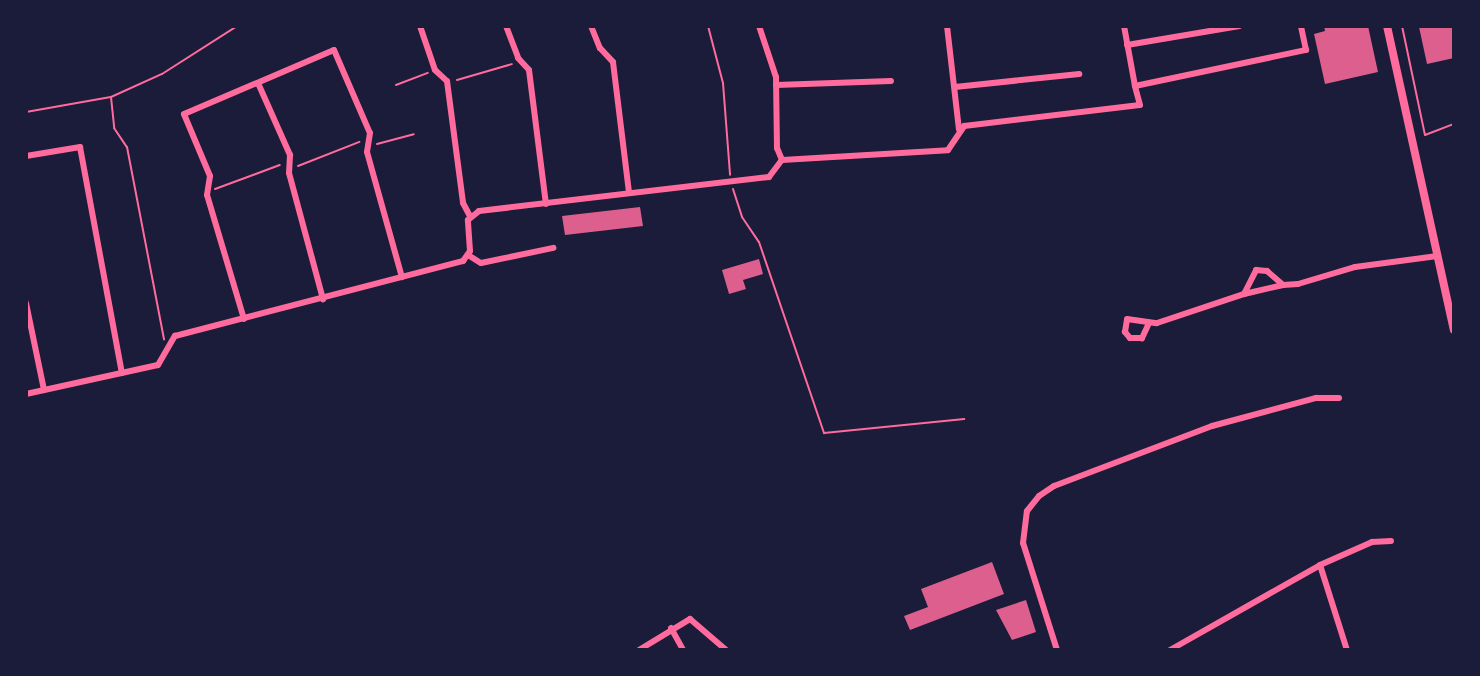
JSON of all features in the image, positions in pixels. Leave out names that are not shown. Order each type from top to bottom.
[{"type":"main road","points":[[1387,26],[1454,330]]},
{"type":"street","points":[[420,26],[435,70],[447,81],[463,203],[470,216],[468,255]]},
{"type":"street","points":[[506,26],[524,65],[546,204]]},
{"type":"street","points":[[591,26],[600,48],[613,62],[629,193]]},
{"type":"street","points":[[470,216],[774,176],[782,160],[777,148],[776,85],[759,26]]},
{"type":"street","points":[[782,160],[948,150],[958,142],[947,26]]},
{"type":"street","points":[[959,129],[1140,105],[1124,26]]},
{"type":"street","points":[[1127,45],[1239,26]]},
{"type":"street","points":[[1135,86],[1306,50],[1301,26]]},
{"type":"street","points":[[244,319],[207,190],[210,176],[184,114],[334,50],[370,142],[367,152],[402,277]]},
{"type":"street","points":[[955,87],[1079,74]]},
{"type":"street","points":[[776,85],[891,81]]},
{"type":"street","points":[[258,83],[290,165],[323,299]]},
{"type":"street","points":[[26,156],[80,147],[122,373]]},
{"type":"street","points":[[468,255],[481,263],[553,248]]},
{"type":"street","points":[[26,394],[161,363],[167,345],[175,336],[323,299],[468,255]]},
{"type":"street","points":[[1149,323],[1244,294],[1317,280],[1355,267],[1437,256]]},
{"type":"street","points":[[1244,294],[1256,270],[1267,271],[1283,285]]},
{"type":"street","points":[[26,303],[44,390]]},
{"type":"street","points":[[1057,650],[1023,543],[1027,511],[1039,496],[1054,486],[1212,426],[1316,398],[1339,398]]},
{"type":"street","points":[[1170,650],[1320,565],[1372,542],[1391,541]]},
{"type":"street","points":[[1320,565],[1347,650]]},
{"type":"street","points":[[639,650],[690,619],[726,650]]},
{"type":"street","points":[[671,628],[683,650]]},
{"type":"street","points":[[1187,642],[1190,650]]},
{"type":"path","points":[[26,112],[111,97],[162,74],[237,26]]},
{"type":"path","points":[[708,26],[723,83],[731,181],[742,217],[759,242],[824,433],[964,419]]},
{"type":"path","points":[[1402,26],[1425,135],[1454,124]]},
{"type":"path","points":[[447,81],[524,65]]},
{"type":"path","points":[[396,85],[435,70]]},
{"type":"path","points":[[111,97],[114,128],[127,147],[167,345]]},
{"type":"path","points":[[207,190],[370,142],[380,145],[414,134]]},
{"type":"building","points":[[1324,26],[1368,26],[1378,72],[1325,84],[1314,34],[1325,31]]},
{"type":"building","points":[[1454,26],[1454,58],[1427,64],[1419,27]]},
{"type":"building","points":[[640,207],[643,226],[565,235],[562,216]]},
{"type":"building","points":[[759,259],[763,274],[743,280],[746,289],[729,294],[722,270]]},
{"type":"building","points":[[992,562],[1004,594],[910,630],[904,616],[928,607],[921,589]]},
{"type":"building","points":[[1026,600],[1036,632],[1012,640],[996,610]]}]
